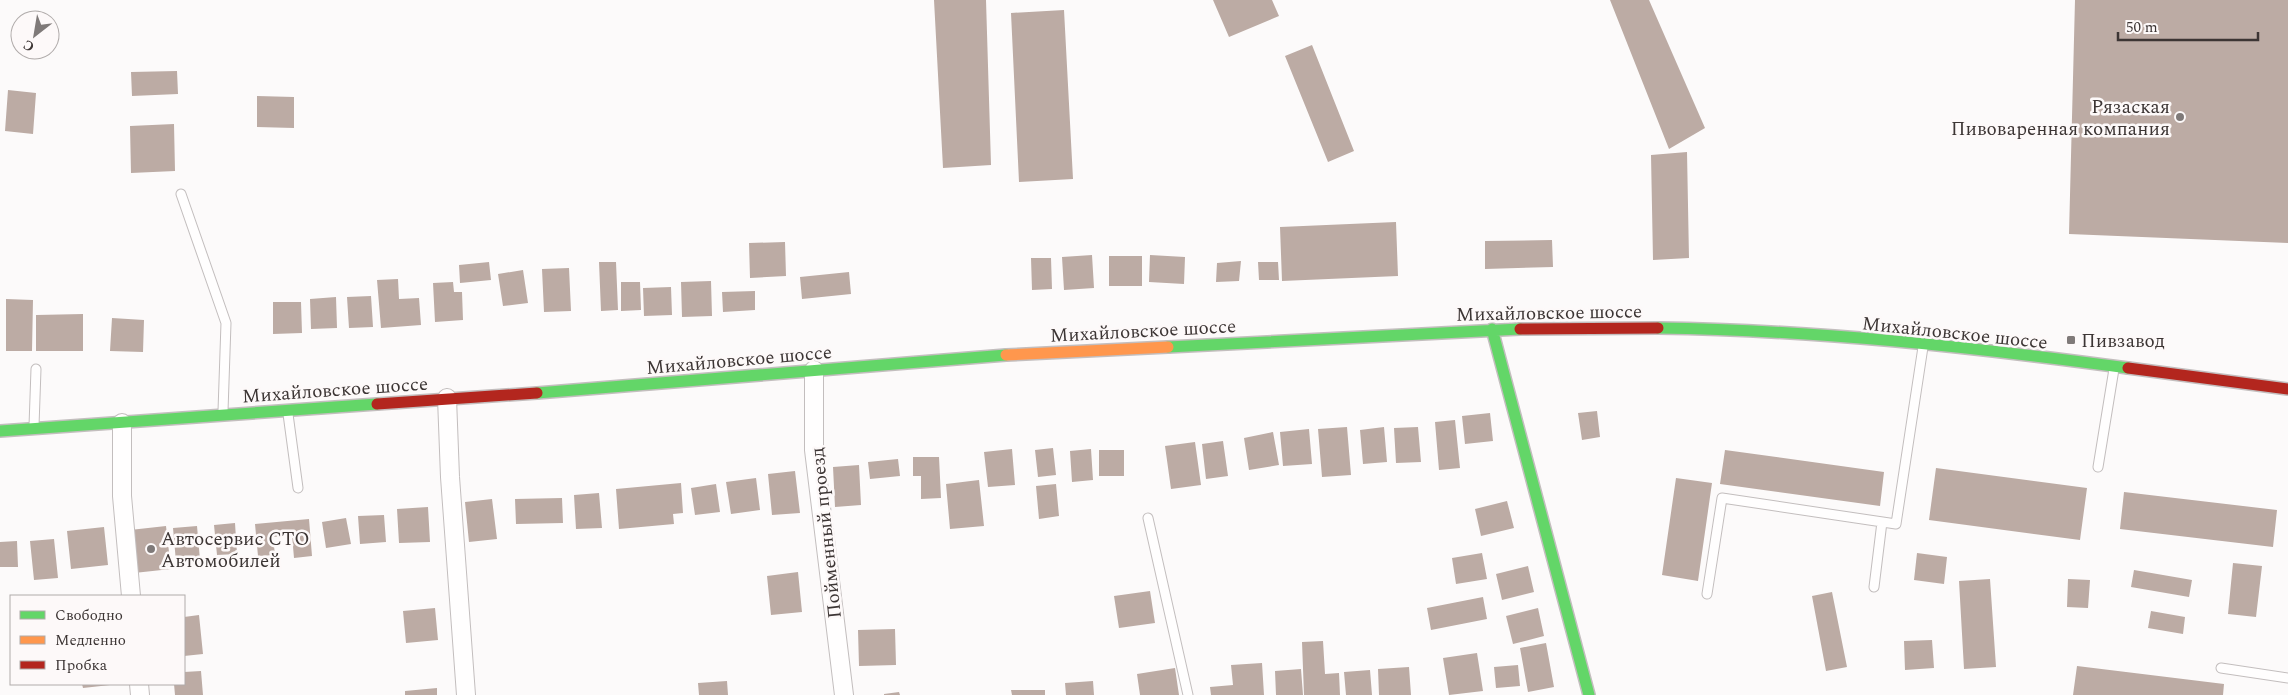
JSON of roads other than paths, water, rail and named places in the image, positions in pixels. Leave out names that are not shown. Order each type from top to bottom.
[{"type":"main road","name":"Михайловское шоссе","points":[[0,432],[975,357],[1492,329],[1620,327],[1740,330],[1924,344],[2115,366],[2288,390]]},
{"type":"main road","points":[[1492,329],[1589,694]]},
{"type":"street","name":"Пойменный проезд","points":[[814,370],[814,450],[844,695]]},
{"type":"street","points":[[448,398],[450,477],[466,695]]},
{"type":"street","points":[[122,424],[122,496],[131,595]]},
{"type":"lane","points":[[181,194],[226,323],[222,415]]},
{"type":"lane","points":[[1707,594],[1722,498],[1896,524],[1924,344]]},
{"type":"lane","points":[[2098,467],[2115,366]]},
{"type":"lane","points":[[34,429],[36,369]]},
{"type":"lane","points":[[287,410],[298,488]]},
{"type":"lane","points":[[1148,518],[1188,695]]},
{"type":"lane","points":[[1874,587],[1882,522]]},
{"type":"lane","points":[[2221,668],[2288,678]]},
{"type":"place","name":"Рязаская Пивоваренная компания","points":[[2180,117]]},
{"type":"place","name":"Пивзавод","points":[[2071,340]]},
{"type":"place","name":"Автосервис СТО Автомобилей","points":[[151,549]]}]
